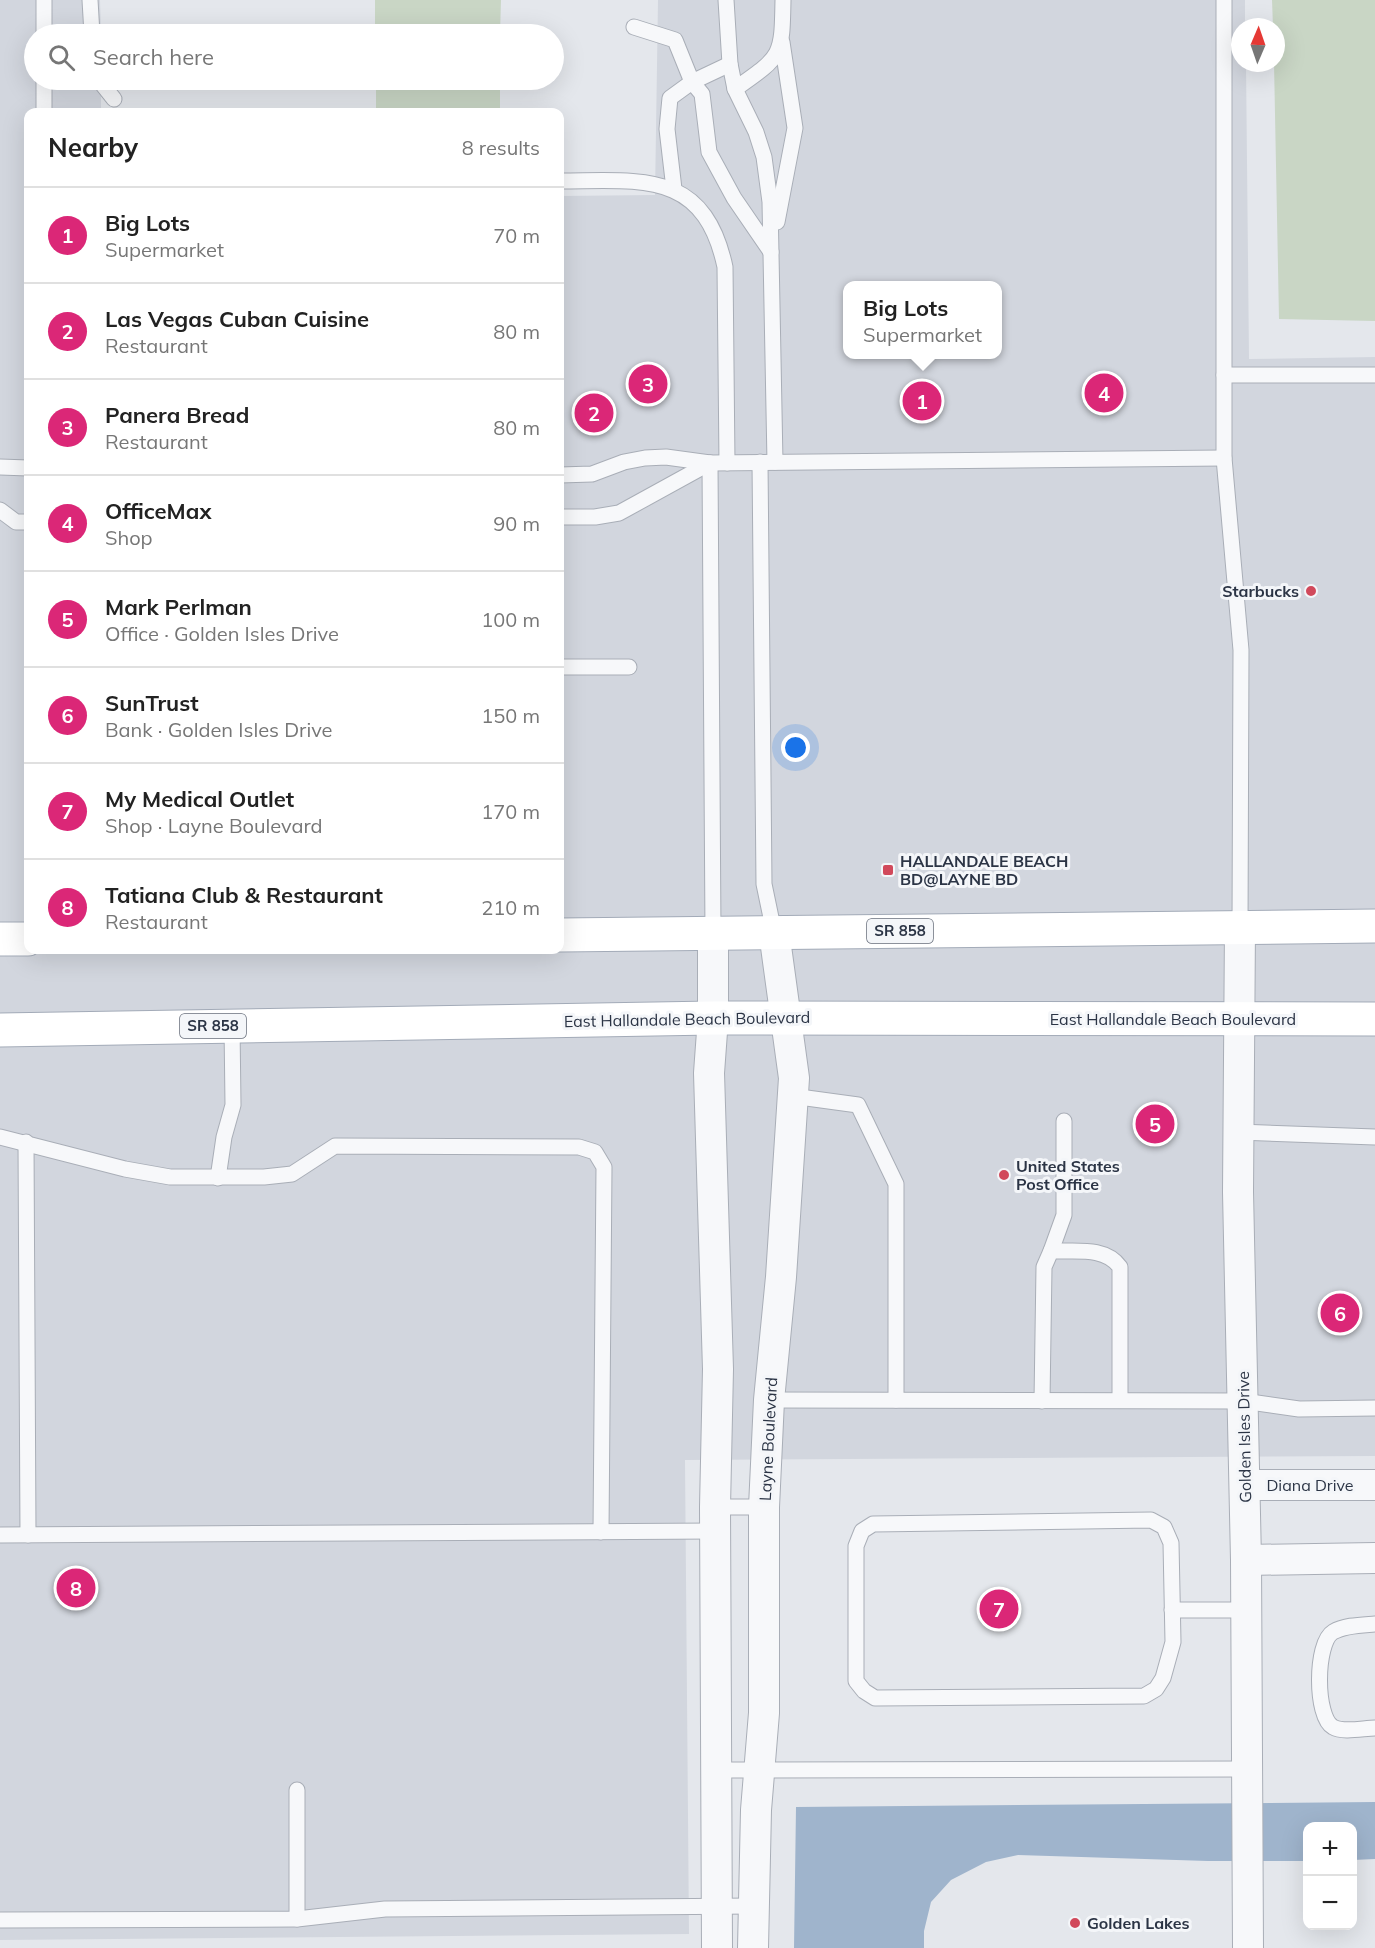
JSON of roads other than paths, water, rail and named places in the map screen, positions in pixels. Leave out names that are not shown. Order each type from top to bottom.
[{"type":"main road","name":"SR 858","points":[[564,935],[1375,926]]},
{"type":"main road","points":[[0,939],[24,939]]},
{"type":"main road","name":"East Hallandale Beach Boulevard","points":[[0,1030],[785,1017],[1375,1019]]},
{"type":"street","name":"Golden Isles Drive","points":[[1240,927],[1238,1132],[1246,1560],[1245,1867],[1248,1948]]},
{"type":"street","name":"Layne Boulevard","points":[[753,1948],[756,1810],[764,1713],[764,1507],[769,1400],[781,1277],[794,1078],[774,932]]},
{"type":"street","points":[[713,934],[713,1018],[710,1073],[718,1369],[715,1519],[717,1948]]},
{"type":"street","name":"Diana Drive","points":[[1245,1485],[1375,1485]]},
{"type":"street","points":[[1246,1560],[1375,1558]]},
{"type":"lane","points":[[44,0],[44,24]]},
{"type":"lane","points":[[90,0],[91,24]]},
{"type":"lane","points":[[726,0],[730,64],[735,89],[756,132],[764,157],[770,202],[764,884],[774,932]]},
{"type":"lane","points":[[771,252],[795,128],[782,42],[783,0]]},
{"type":"lane","points":[[1224,0],[1224,458],[1241,650],[1240,927]]},
{"type":"lane","points":[[634,27],[675,40],[692,82],[702,94],[709,152],[734,198],[771,252]]},
{"type":"lane","points":[[735,89],[768,66],[782,42]]},
{"type":"lane","points":[[674,189],[667,129],[670,98],[692,82],[730,64]]},
{"type":"lane","points":[[44,90],[44,108]]},
{"type":"lane","points":[[107,90],[114,99]]},
{"type":"lane","points":[[564,181],[627,181],[652,183],[674,189],[696,204],[709,222],[720,242],[725,267],[727,463]]},
{"type":"lane","points":[[1224,375],[1375,375]]},
{"type":"lane","points":[[564,475],[592,474],[624,462],[666,457],[710,463],[1224,458]]},
{"type":"lane","points":[[564,517],[595,517],[619,513],[710,463]]},
{"type":"lane","points":[[710,463],[713,934]]},
{"type":"lane","points":[[0,467],[24,468]]},
{"type":"lane","points":[[0,510],[16,522],[24,522]]},
{"type":"lane","points":[[564,667],[629,667]]},
{"type":"lane","points":[[218,1178],[224,1137],[233,1105],[232,1025]]},
{"type":"lane","points":[[792,1096],[858,1105],[896,1184],[896,1400]]},
{"type":"lane","points":[[1042,1401],[1044,1266],[1064,1215],[1064,1122]]},
{"type":"lane","points":[[1238,1132],[1375,1137]]},
{"type":"lane","points":[[0,1137],[125,1169],[170,1177],[218,1178],[292,1174],[335,1146],[579,1147],[595,1152],[604,1167],[601,1532]]},
{"type":"lane","points":[[26,1142],[28,1535]]},
{"type":"lane","points":[[1051,1251],[1100,1252],[1113,1256],[1120,1267],[1120,1401]]},
{"type":"lane","points":[[769,1400],[1243,1401],[1299,1409],[1375,1408]]},
{"type":"lane","points":[[0,1535],[601,1532],[715,1519],[764,1507]]},
{"type":"lane","points":[[1151,1520],[1164,1527],[1171,1543],[1172,1610],[1173,1642],[1163,1678],[1156,1689],[1144,1696],[875,1698],[864,1691],[856,1681],[856,1546],[862,1532],[873,1524],[1151,1520]]},
{"type":"lane","points":[[1172,1610],[1246,1610]]},
{"type":"lane","points":[[1375,1624],[1334,1631],[1325,1640],[1321,1652],[1322,1710],[1327,1722],[1336,1729],[1375,1728]]},
{"type":"lane","points":[[716,1770],[1245,1781]]},
{"type":"lane","points":[[297,1790],[297,1919]]},
{"type":"lane","points":[[0,1920],[297,1919],[385,1909],[754,1906]]},
{"type":"water","points":[[1375,1802],[1375,1859],[1357,1860],[1357,1822],[1303,1822],[1303,1861],[1208,1861],[1018,1855],[986,1862],[951,1880],[931,1902],[924,1931],[924,1948],[794,1948],[796,1807]]},
{"type":"place","name":"Panera Bread","points":[[648,384]]},
{"type":"place","name":"OfficeMax","points":[[1104,393]]},
{"type":"place","name":"Big Lots","points":[[922,401]]},
{"type":"place","name":"Las Vegas Cuban Cuisine","points":[[594,413]]},
{"type":"place","name":"Starbucks","points":[[1311,591]]},
{"type":"place","name":"HALLANDALE BEACH BD@LAYNE BD","points":[[888,870]]},
{"type":"place","name":"Mark Perlman","points":[[1155,1124]]},
{"type":"place","name":"United States Post Office","points":[[1004,1175]]},
{"type":"place","name":"SunTrust","points":[[1340,1313]]},
{"type":"place","name":"Tatiana Club & Restaurant","points":[[76,1588]]},
{"type":"place","name":"My Medical Outlet","points":[[999,1609]]},
{"type":"place","name":"Golden Lakes","points":[[1075,1923]]}]
